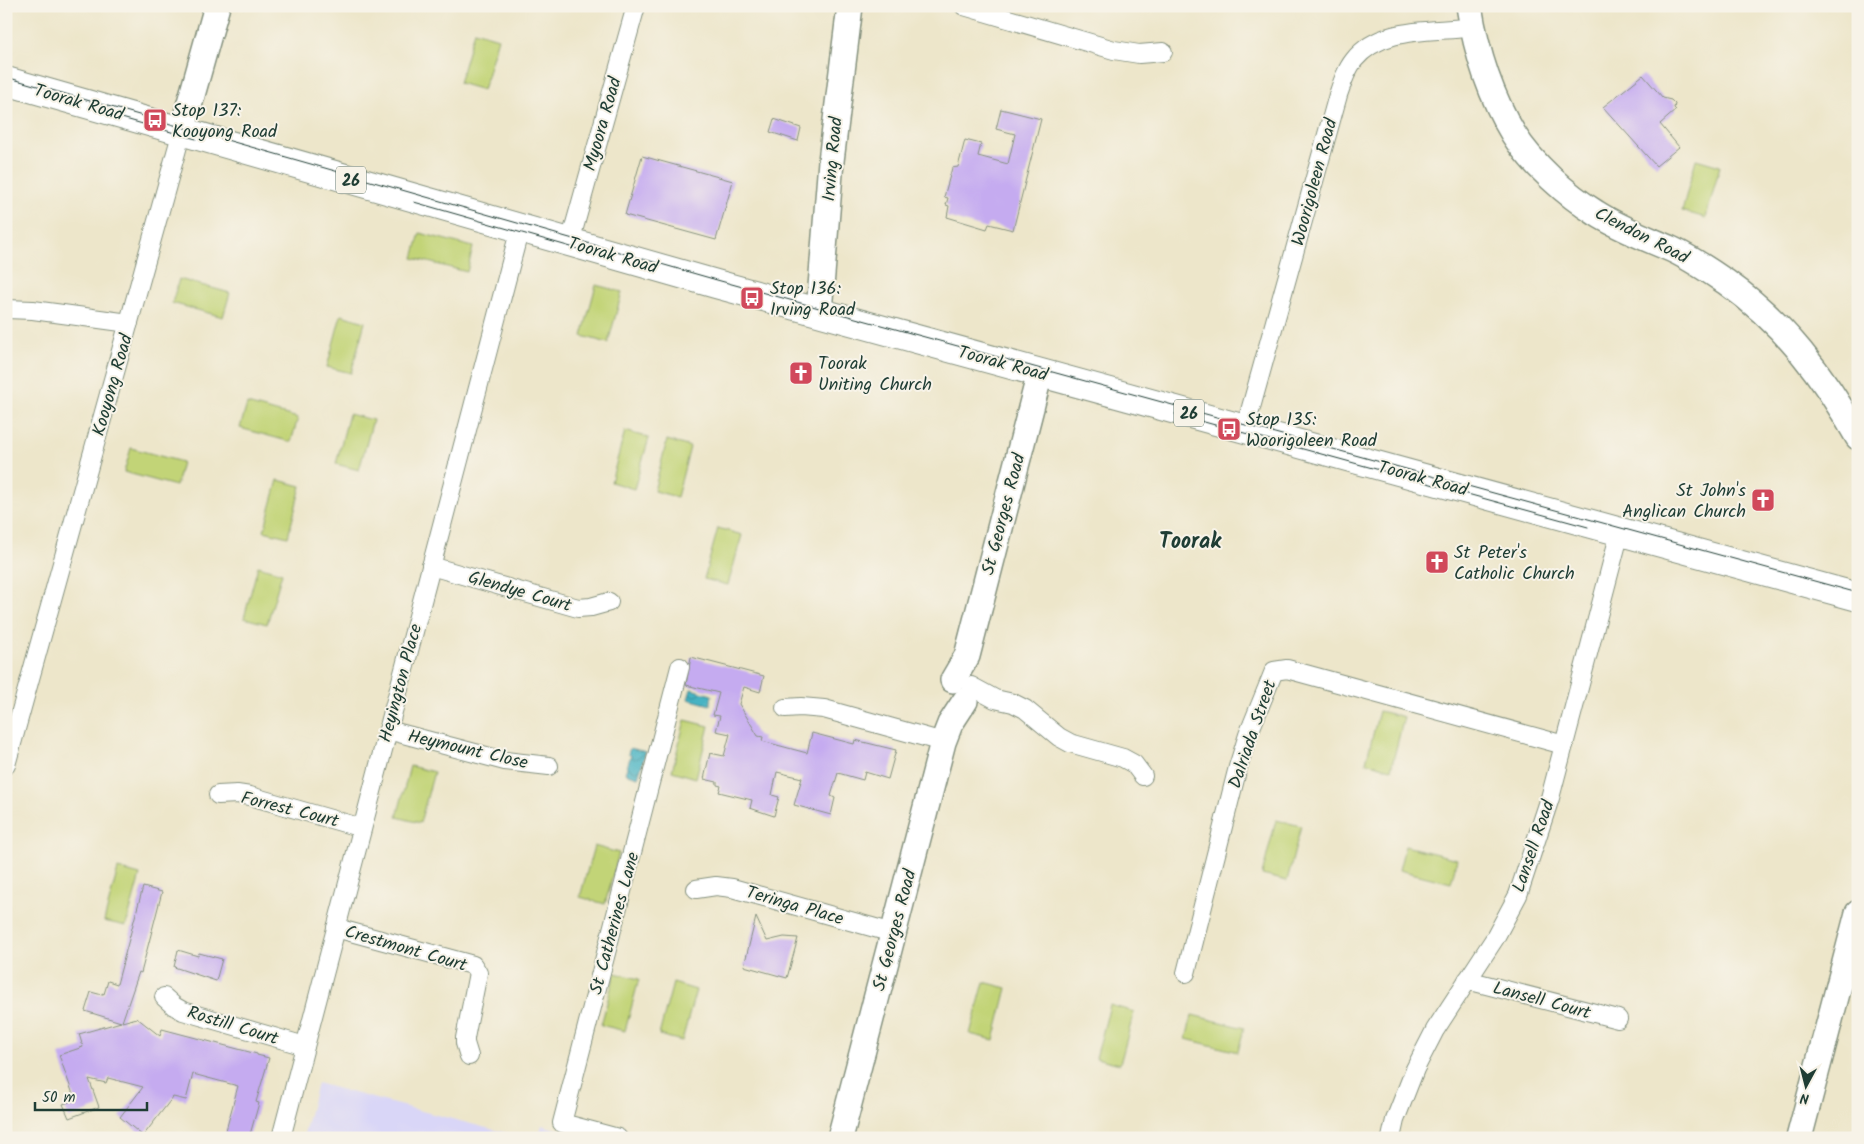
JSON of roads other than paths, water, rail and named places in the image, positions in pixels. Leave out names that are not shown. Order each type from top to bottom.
[{"type":"main road","name":"Toorak Road","points":[[6,81],[819,312],[1858,597]]},
{"type":"street","name":"Kooyong Road","points":[[6,765],[217,6]]},
{"type":"street","name":"Myoora Road","points":[[570,242],[636,6]]},
{"type":"street","name":"Irving Road","points":[[819,312],[832,152],[850,6]]},
{"type":"street","points":[[964,6],[1114,50],[1139,54],[1163,52]]},
{"type":"street","name":"Woorigoleen Road","points":[[1245,429],[1345,75],[1353,61],[1366,48],[1381,39],[1471,16]]},
{"type":"street","name":"Clendon Road","points":[[1471,16],[1487,75],[1499,105],[1515,135],[1536,162],[1574,197],[1596,213],[1619,226],[1693,260],[1733,287],[1758,308],[1799,347],[1838,403],[1858,437]]},
{"type":"street","name":"Heyington Place","points":[[281,1138],[520,228]]},
{"type":"street","points":[[6,310],[33,310],[129,324]]},
{"type":"street","name":"St Georges Road","points":[[840,1138],[947,733],[963,691],[967,656],[1040,373]]},
{"type":"street","name":"Lansell Road","points":[[1391,1138],[1395,1120],[1415,1069],[1435,1030],[1495,938],[1518,895],[1538,839],[1620,532]]},
{"type":"street","name":"Glendye Court","points":[[431,566],[578,608],[609,602]]},
{"type":"street","name":"St Catherines Lane","points":[[618,1138],[562,1122],[680,667]]},
{"type":"street","name":"Dalriada Street","points":[[1186,972],[1238,767],[1248,735],[1274,671],[1287,669],[1564,745]]},
{"type":"street","points":[[963,691],[1012,703],[1025,709],[1059,737],[1070,743],[1123,758],[1134,764],[1143,776]]},
{"type":"street","points":[[786,708],[824,709],[947,733]]},
{"type":"street","name":"Heymount Close","points":[[388,730],[505,761],[550,766]]},
{"type":"street","name":"Forrest Court","points":[[218,795],[236,794],[250,796],[362,828]]},
{"type":"street","name":"Teringa Place","points":[[696,889],[716,886],[732,888],[894,933]]},
{"type":"street","points":[[1800,1138],[1858,913]]},
{"type":"street","name":"Crestmont Court","points":[[336,928],[473,965],[483,966],[478,978],[465,1044],[468,1056]]},
{"type":"street","name":"Lansell Court","points":[[1467,980],[1618,1019]]},
{"type":"street","name":"Rostill Court","points":[[164,996],[183,1011],[305,1046]]},
{"type":"water","points":[[691,689],[712,695],[710,705],[688,699]]},
{"type":"water","points":[[630,748],[646,752],[638,777],[625,773],[631,755],[628,754]]},
{"type":"tram line","points":[[6,77],[717,280],[1858,593]]},
{"type":"tram line","points":[[97,111],[196,139]]},
{"type":"tram line","points":[[414,202],[599,255]]},
{"type":"tram line","points":[[1175,414],[1588,527]]},
{"type":"place","name":"Stop 137: Kooyong Road","points":[[155,120]]},
{"type":"place","name":"Stop 136: Irving Road","points":[[752,298]]},
{"type":"place","name":"Toorak Uniting Church","points":[[801,373]]},
{"type":"place","name":"Stop 135: Woorigoleen Road","points":[[1229,429]]},
{"type":"place","name":"St John's Anglican Church","points":[[1763,500]]},
{"type":"place","name":"St Peter's Catholic Church","points":[[1437,562]]},
{"type":"district","name":"Toorak","points":[[1190,540]]}]
